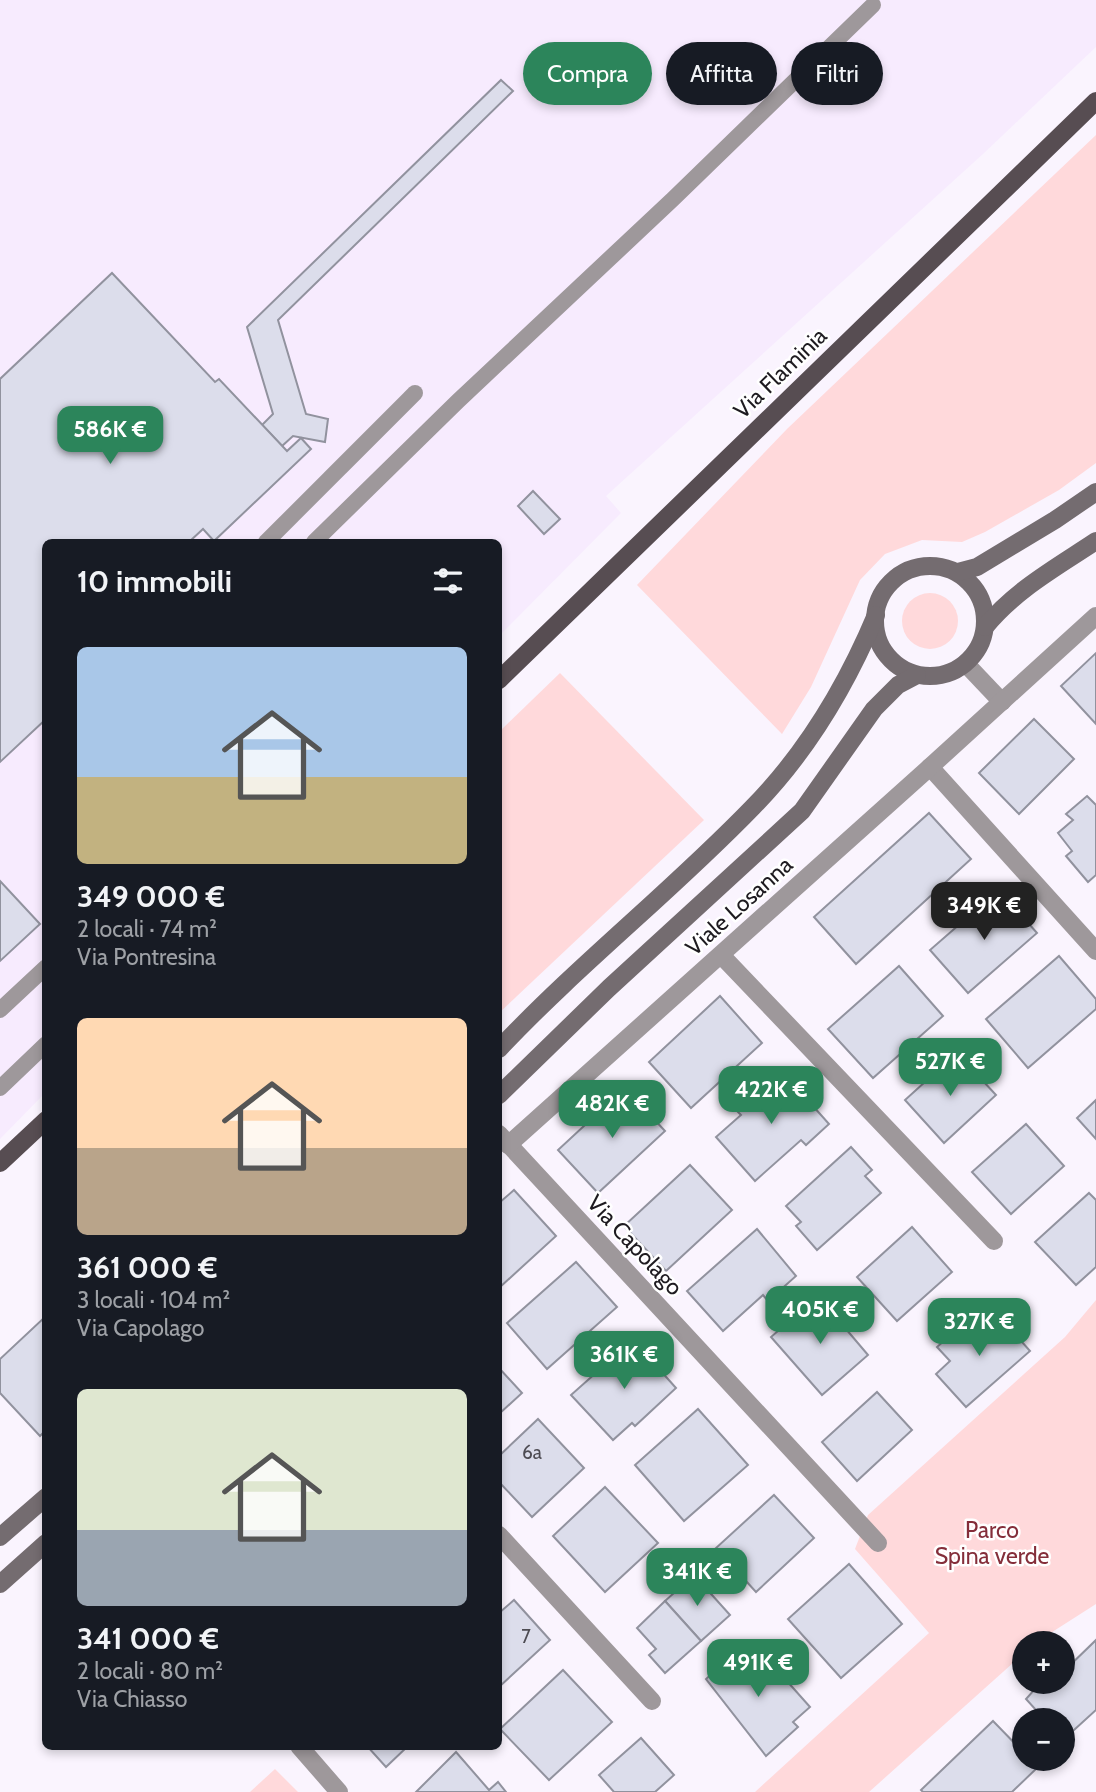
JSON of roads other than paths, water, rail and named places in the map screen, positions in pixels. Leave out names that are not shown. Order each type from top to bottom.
[{"type":"main road","name":"Via Flaminia","points":[[502,677],[1096,101]]},
{"type":"main road","points":[[958,572],[977,567],[1096,492]]},
{"type":"main road","points":[[985,627],[1002,607],[1096,541]]},
{"type":"main road","points":[[925,565],[942,566],[958,572],[971,583],[981,597],[986,614],[978,649],[966,664],[951,673],[934,677],[916,675],[901,668],[888,657],[879,642],[875,625],[876,608],[882,592],[893,579],[908,570],[925,565]]},
{"type":"main road","points":[[502,1046],[754,806],[816,727],[862,649],[876,615]]},
{"type":"main road","name":"Viale Losanna","points":[[502,1091],[609,988],[802,811],[874,709],[898,685],[916,675]]},
{"type":"main road","points":[[0,1163],[42,1124]]},
{"type":"main road","points":[[0,1537],[42,1500]]},
{"type":"main road","points":[[0,1584],[42,1547]]},
{"type":"street","name":"Viale Losanna","points":[[504,1140],[721,955],[1096,616]]},
{"type":"street","points":[[966,664],[1002,702]]},
{"type":"street","points":[[930,767],[1096,951]]},
{"type":"street","points":[[721,955],[994,1241]]},
{"type":"street","name":"Via Capolago","points":[[504,1140],[878,1543]]},
{"type":"street","points":[[502,1538],[652,1700]]},
{"type":"street","points":[[302,1750],[339,1792]]},
{"type":"lane","points":[[317,539],[873,5]]},
{"type":"lane","points":[[269,539],[415,393]]},
{"type":"lane","points":[[0,1010],[42,971]]},
{"type":"lane","points":[[0,1088],[42,1048]]},
{"type":"park label","name":"Parco Spina verde","points":[[992,1543]]}]
